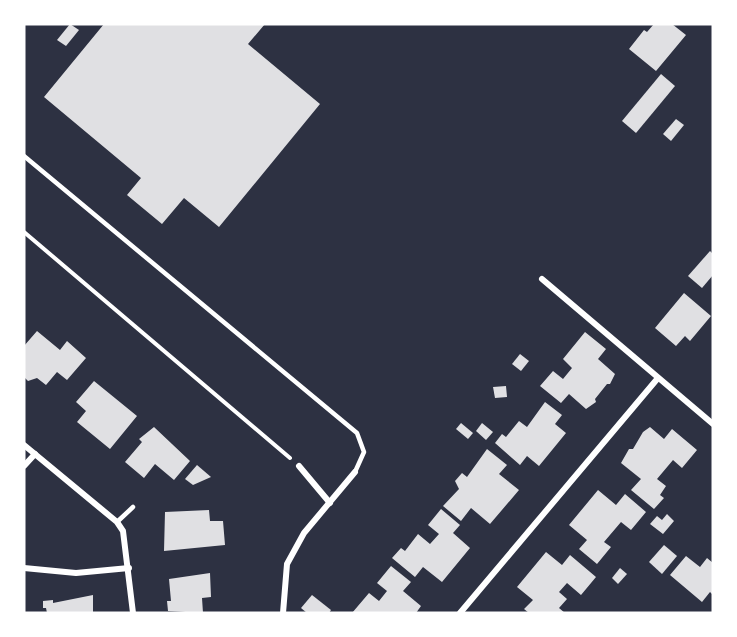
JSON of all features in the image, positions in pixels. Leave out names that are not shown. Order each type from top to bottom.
[{"type":"street","points":[[542,279],[713,424]]},
{"type":"street","points":[[460,613],[658,378]]},
{"type":"street","points":[[24,445],[117,522],[123,531],[133,613]]},
{"type":"street","points":[[24,466],[35,454]]},
{"type":"street","points":[[299,466],[330,503]]},
{"type":"street","points":[[284,613],[287,564],[304,533],[354,472]]},
{"type":"street","points":[[24,568],[76,573],[129,568]]},
{"type":"lane","points":[[24,156],[357,433],[364,452],[354,472]]},
{"type":"lane","points":[[117,522],[133,507]]},
{"type":"path","points":[[24,232],[299,466]]},
{"type":"building","points":[[70,24],[79,30],[66,46],[57,40]]},
{"type":"building","points":[[104,24],[265,24],[248,44],[320,104],[219,227],[184,198],[162,224],[127,195],[141,178],[44,97]]},
{"type":"building","points":[[654,24],[672,24],[686,35],[656,71],[629,49],[644,30],[647,32]]},
{"type":"building","points":[[661,74],[675,86],[636,133],[622,121]]},
{"type":"building","points":[[676,119],[684,125],[671,141],[663,134]]},
{"type":"building","points":[[710,251],[713,254],[713,275],[702,288],[688,276]]},
{"type":"building","points":[[684,293],[711,316],[690,341],[685,336],[676,346],[655,328]]},
{"type":"building","points":[[37,331],[60,350],[67,341],[86,358],[67,380],[57,372],[46,385],[37,378],[28,381],[24,377],[24,346]]},
{"type":"building","points":[[585,332],[606,349],[598,359],[615,374],[610,384],[607,384],[595,399],[596,402],[586,409],[569,394],[561,403],[540,386],[553,371],[563,379],[572,368],[563,359]]},
{"type":"building","points":[[520,354],[529,361],[521,371],[512,364]]},
{"type":"building","points":[[94,381],[137,416],[110,449],[77,422],[86,411],[76,402]]},
{"type":"building","points":[[506,386],[507,397],[495,398],[493,387]]},
{"type":"building","points":[[545,402],[562,415],[555,424],[566,433],[539,466],[527,456],[520,465],[495,443],[502,434],[506,437],[519,421],[527,427]]},
{"type":"building","points":[[461,423],[473,433],[468,439],[456,429]]},
{"type":"building","points":[[482,423],[493,432],[486,440],[476,431]]},
{"type":"building","points":[[154,427],[190,461],[174,480],[155,464],[144,478],[125,462],[142,442],[139,439]]},
{"type":"building","points":[[650,427],[664,439],[672,429],[697,450],[682,468],[673,460],[657,479],[666,486],[660,495],[664,498],[654,509],[631,490],[641,479],[621,463],[629,449],[633,449],[643,432]]},
{"type":"building","points":[[487,449],[507,465],[499,474],[519,490],[490,524],[471,508],[461,521],[443,506],[459,489],[455,481],[462,473],[467,477]]},
{"type":"building","points":[[197,465],[211,477],[193,485],[185,479]]},
{"type":"building","points":[[598,490],[616,505],[625,494],[646,512],[631,530],[621,522],[604,542],[611,547],[597,564],[579,549],[587,540],[569,525]]},
{"type":"building","points":[[441,509],[460,525],[453,533],[470,548],[442,582],[423,567],[415,577],[392,558],[401,548],[405,551],[418,534],[430,544],[439,534],[428,525]]},
{"type":"building","points":[[209,510],[210,521],[223,521],[225,545],[164,551],[165,512]]},
{"type":"building","points":[[667,514],[674,521],[663,534],[650,524],[657,516],[662,520]]},
{"type":"building","points":[[664,545],[677,556],[662,574],[649,562]]},
{"type":"building","points":[[546,552],[562,565],[570,555],[596,577],[581,595],[567,583],[559,592],[567,599],[559,608],[565,613],[529,613],[524,609],[533,600],[517,587]]},
{"type":"building","points":[[686,556],[700,567],[707,558],[713,563],[713,595],[710,592],[702,602],[670,575]]},
{"type":"building","points":[[391,566],[411,582],[403,591],[421,606],[416,613],[352,613],[369,593],[379,601],[387,591],[377,583]]},
{"type":"building","points":[[620,568],[627,574],[618,584],[612,578]]},
{"type":"building","points":[[210,573],[211,597],[202,598],[203,613],[168,611],[167,601],[171,601],[169,579]]},
{"type":"building","points":[[93,595],[93,613],[47,613],[46,608],[43,608],[43,601],[53,600],[53,603]]},
{"type":"building","points":[[312,595],[331,610],[329,613],[307,613],[301,608]]}]
